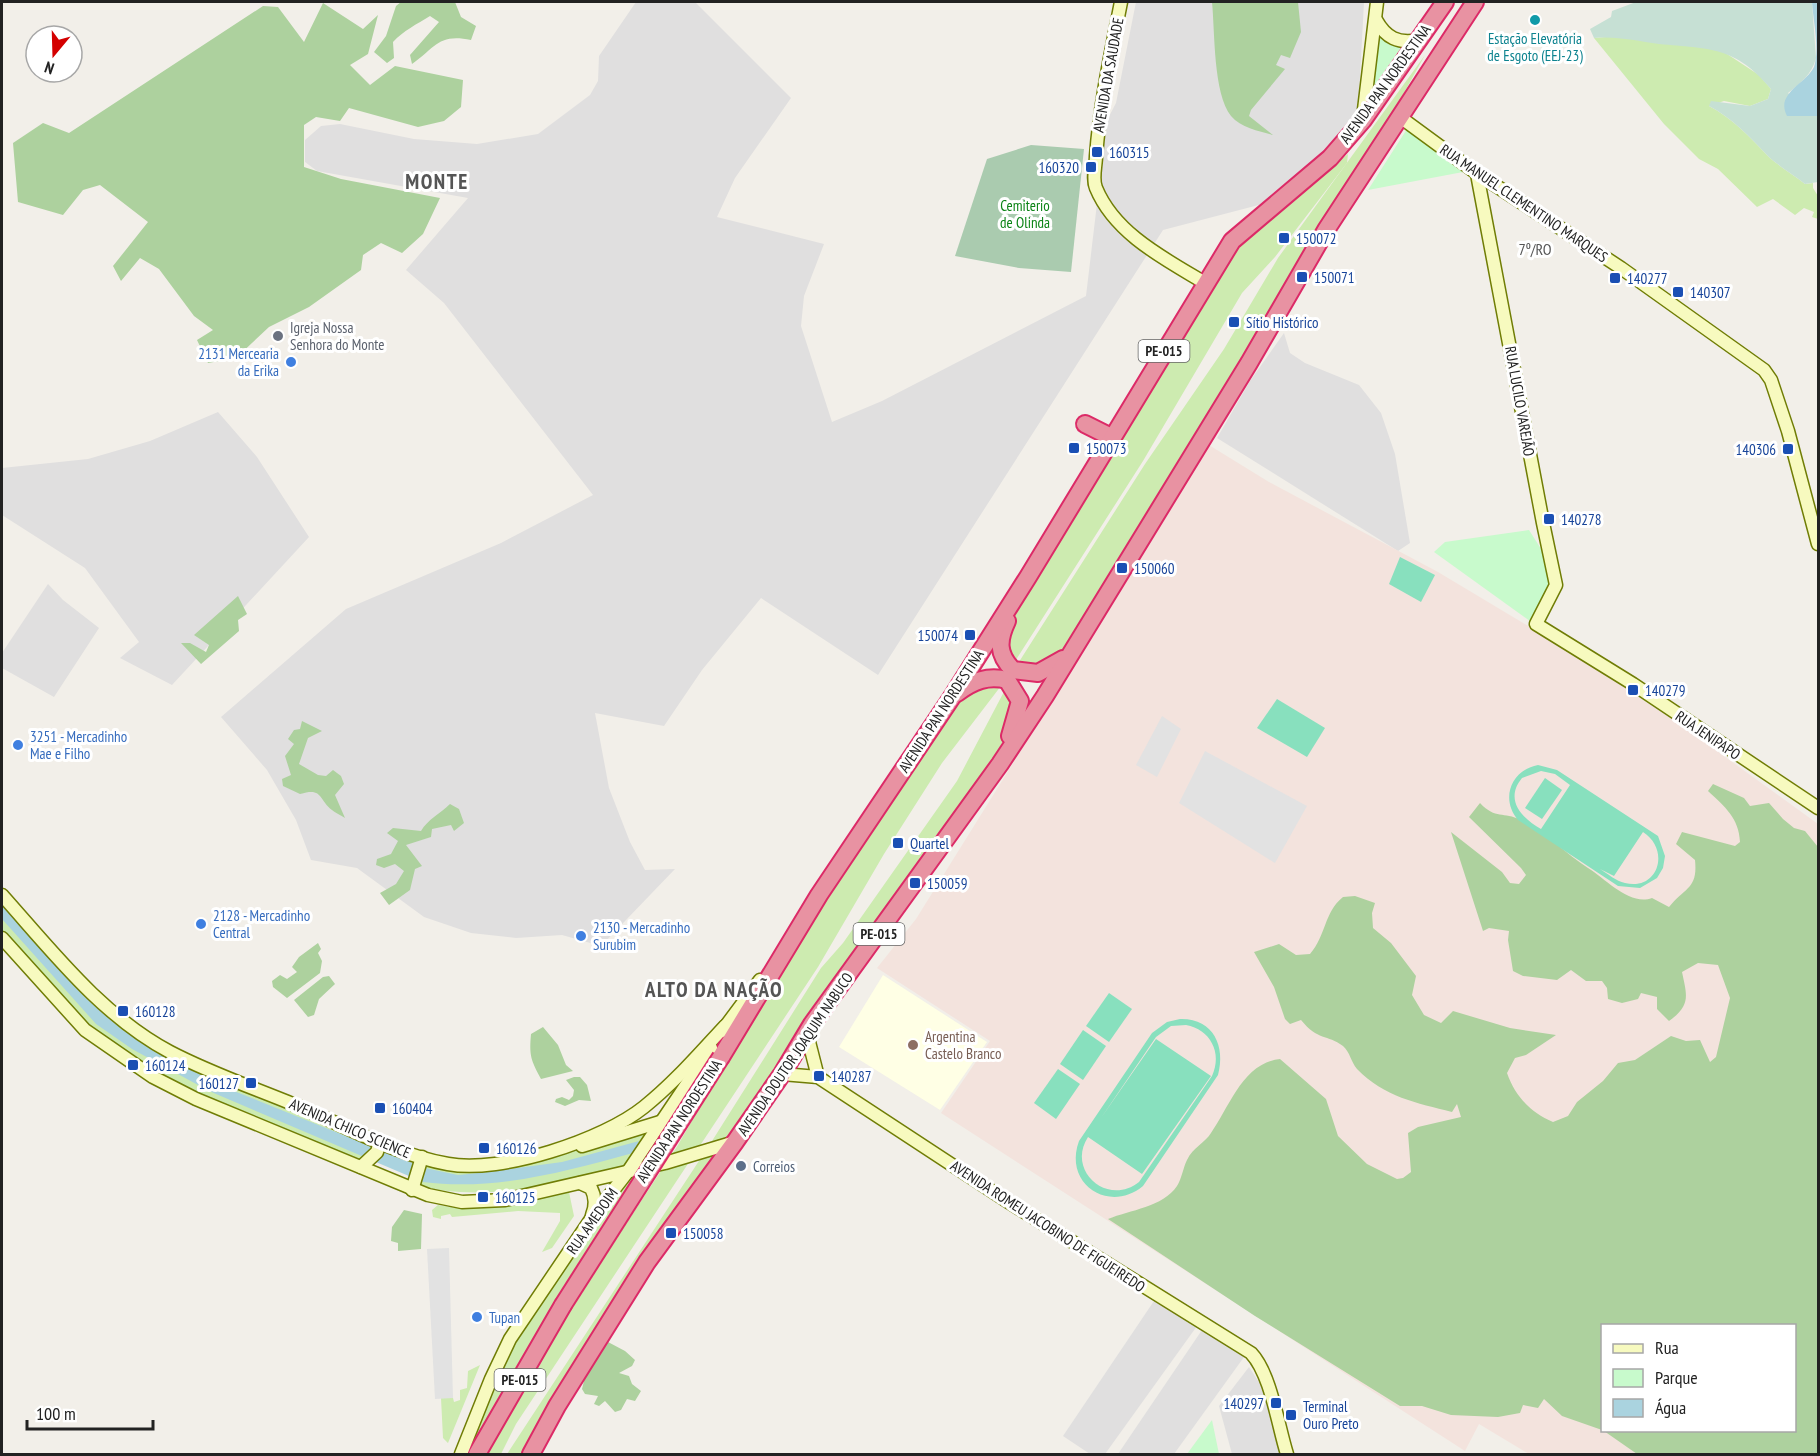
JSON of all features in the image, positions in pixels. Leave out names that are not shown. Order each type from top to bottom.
[{"type":"highway","name":"AVENIDA PAN NORDESTINA","points":[[477,1455],[563,1305],[789,944],[1028,577],[1111,437],[1232,242],[1330,158],[1363,120],[1445,2]]},
{"type":"highway","name":"AVENIDA PAN NORDESTINA","points":[[998,766],[1045,696],[1067,656],[1191,459],[1326,230],[1475,2]]},
{"type":"highway","points":[[1085,424],[1111,437]]},
{"type":"highway","points":[[1028,577],[1000,639],[1001,656],[1013,670],[1030,674],[1046,670],[1067,656]]},
{"type":"highway","points":[[952,697],[976,681],[988,678],[1007,680],[1012,685],[1020,701],[1019,710],[998,766]]},
{"type":"highway","name":"AVENIDA DOUTOR JOAQUIM NABUCO","points":[[531,1455],[557,1406],[647,1262],[735,1142],[807,1034],[998,766]]},
{"type":"main road","name":"AVENIDA DA SAUDADE","points":[[1121,2],[1104,85],[1094,185],[1116,220],[1134,237],[1163,258],[1205,283]]},
{"type":"main road","points":[[1363,120],[1377,2]]},
{"type":"main road","points":[[1376,20],[1386,34],[1395,40],[1419,40]]},
{"type":"main road","name":"RUA MANUEL CLEMENTINO MARQUES","points":[[1400,117],[1477,174],[1621,268],[1764,370],[1771,380],[1788,431],[1818,544]]},
{"type":"main road","name":"RUA LUCILO VAREJÃO","points":[[1477,174],[1537,492],[1556,578],[1553,595],[1536,624]]},
{"type":"main road","name":"RUA JENIPAPO","points":[[1536,624],[1633,684],[1818,808]]},
{"type":"main road","name":"AVENIDA CHICO SCIENCE","points":[[2,895],[86,987],[116,1015],[169,1052],[372,1156],[414,1180],[462,1202],[505,1200],[580,1184],[735,1142]]},
{"type":"main road","name":"AVENIDA CHICO SCIENCE","points":[[2,938],[85,1030],[123,1058],[196,1099],[372,1156],[422,1157],[469,1166],[500,1164],[566,1148],[642,1108],[725,1026]]},
{"type":"main road","name":"RUA AMEDOIM","points":[[461,1455],[490,1379],[510,1339],[591,1219],[629,1170],[725,1026],[789,944]]},
{"type":"main road","points":[[807,1034],[818,1077]]},
{"type":"main road","name":"AVENIDA ROMEU JACOBINO DE FIGUEIREDO","points":[[782,1074],[818,1077],[1010,1203],[1251,1353],[1257,1360],[1267,1384],[1287,1455]]},
{"type":"main road","points":[[566,1148],[598,1142],[661,1122]]},
{"type":"main road","points":[[648,1140],[654,1158],[665,1162]]},
{"type":"main road","points":[[414,1180],[422,1157]]},
{"type":"main road","points":[[580,1184],[591,1188],[594,1193],[595,1205],[591,1219]]},
{"type":"shaded area","points":[[636,2],[695,2],[791,98],[735,178],[717,217],[824,244],[804,296],[801,326],[832,422],[882,401],[1086,296],[1101,170],[1102,130],[1116,103],[1136,2],[1364,2],[1358,114],[1278,200],[1163,230],[878,675],[761,598],[702,670],[664,726],[595,713],[609,788],[630,842],[645,870],[675,869],[601,946],[562,935],[516,938],[471,933],[424,917],[357,868],[311,860],[296,820],[267,770],[221,717],[346,609],[501,543],[593,495],[444,303],[406,270],[468,198],[317,171],[305,162],[305,140],[321,126],[340,124],[414,139],[477,144],[538,134],[590,95],[598,81],[599,56]]},
{"type":"shaded area","points":[[1636,2],[1812,2],[1816,58],[1802,82],[1788,93],[1813,116],[1818,116],[1818,182],[1805,184],[1771,159],[1733,122],[1709,106],[1711,101],[1750,106],[1768,99],[1771,89],[1758,75],[1733,57],[1721,52],[1693,47],[1619,38],[1594,38],[1590,29],[1611,17],[1612,11]]},
{"type":"shaded area","points":[[1284,333],[1290,353],[1305,363],[1359,385],[1381,413],[1395,454],[1410,543],[1398,551],[1217,438],[1250,381]]},
{"type":"shaded area","points":[[218,412],[257,457],[309,537],[172,685],[120,658],[139,642],[85,568],[2,515],[2,468],[88,459],[150,441]]},
{"type":"shaded area","points":[[1204,442],[1269,482],[1438,572],[1550,639],[1681,725],[1818,824],[1818,1454],[1529,1454],[1479,1424],[1465,1451],[941,1113],[990,1041],[877,968],[916,919],[1111,606]]},
{"type":"shaded area","points":[[48,584],[63,600],[99,628],[54,697],[2,668],[2,653]]},
{"type":"shaded area","points":[[1162,716],[1181,729],[1157,777],[1136,765]]},
{"type":"shaded area","points":[[1205,751],[1307,806],[1275,863],[1179,803]]},
{"type":"shaded area","name":"Argentina Castelo Branco","points":[[883,975],[987,1042],[940,1110],[839,1047]]},
{"type":"shaded area","points":[[449,1248],[453,1398],[435,1399],[427,1249]]},
{"type":"shaded area","points":[[1156,1298],[1197,1326],[1105,1454],[1090,1454],[1063,1436]]},
{"type":"shaded area","points":[[1202,1330],[1244,1357],[1174,1454],[1118,1454]]},
{"type":"shaded area","points":[[1249,1367],[1262,1387],[1281,1454],[1232,1454],[1219,1406]]},
{"type":"green space","points":[[401,2],[455,2],[461,17],[476,26],[471,40],[460,38],[444,40],[412,64],[410,55],[439,22],[430,16],[393,42],[394,58],[387,63],[374,52],[386,36],[396,6]]},
{"type":"green space","points":[[1212,2],[1298,2],[1301,32],[1290,58],[1281,55],[1276,65],[1285,69],[1251,110],[1249,116],[1273,135],[1250,128],[1235,120],[1225,106],[1218,78]]},
{"type":"green space","points":[[323,3],[363,29],[378,15],[368,54],[350,65],[370,85],[395,66],[463,80],[461,107],[444,121],[418,127],[349,108],[340,121],[316,117],[304,125],[304,167],[341,179],[440,198],[423,234],[402,253],[381,243],[363,255],[361,270],[309,307],[269,327],[236,358],[208,363],[197,340],[213,330],[194,316],[159,269],[140,258],[121,281],[113,266],[148,222],[100,185],[83,190],[63,215],[18,202],[13,143],[43,123],[69,133],[263,6],[278,7],[304,42]]},
{"type":"green space","points":[[1381,28],[1413,45],[1367,104]]},
{"type":"green space","points":[[1617,36],[1721,50],[1759,75],[1771,89],[1768,99],[1750,106],[1724,101],[1709,106],[1733,122],[1767,155],[1805,184],[1813,183],[1818,196],[1818,219],[1812,217],[1814,212],[1804,208],[1795,215],[1773,199],[1757,207],[1718,169],[1699,159],[1664,124],[1594,38]]},
{"type":"green space","points":[[1425,55],[1375,145],[1091,615],[1051,667],[1017,665],[1145,464],[1224,349],[1278,258]]},
{"type":"green space","points":[[1407,129],[1463,172],[1368,190]]},
{"type":"green space","name":"Cemiterio de Olinda","points":[[1031,145],[1084,149],[1071,272],[1019,268],[955,256],[987,159]]},
{"type":"green space","points":[[1348,154],[1347,163],[1275,257],[1242,293],[1143,461],[1014,663],[1005,639],[1019,606],[1224,262],[1262,222]]},
{"type":"green space","points":[[1529,530],[1559,577],[1534,624],[1434,552],[1445,542]]},
{"type":"green space","points":[[1400,557],[1435,575],[1421,602],[1389,584]]},
{"type":"green space","points":[[238,596],[247,614],[238,620],[239,631],[201,664],[181,643],[190,643],[206,652],[209,645],[194,635]]},
{"type":"green space","points":[[1004,682],[942,763],[884,854],[818,967],[516,1424],[501,1454],[482,1454],[549,1341],[678,1145],[787,955],[954,698],[976,683]]},
{"type":"green space","points":[[1007,686],[1013,692],[1009,730],[995,756],[527,1454],[507,1454],[712,1141],[821,968],[843,943],[957,781]]},
{"type":"green space","points":[[1277,699],[1325,728],[1307,757],[1257,728]]},
{"type":"green space","points":[[302,721],[322,731],[308,738],[299,764],[318,775],[326,776],[333,770],[341,776],[344,784],[335,795],[345,818],[332,810],[317,793],[300,794],[283,786],[282,779],[291,775],[285,756],[294,744],[288,739],[294,730],[300,729]]},
{"type":"green space","points":[[1538,765],[1557,770],[1658,836],[1665,856],[1663,868],[1657,878],[1640,888],[1618,886],[1518,820],[1513,812],[1509,795],[1515,779],[1529,768]],"holes":[[[1541,771],[1555,774],[1570,785],[1541,829],[1522,814],[1515,801],[1517,786],[1522,778]],[[1643,832],[1652,840],[1657,849],[1657,867],[1653,875],[1646,881],[1636,884],[1625,883],[1600,869],[1614,876]]]},
{"type":"green space","points":[[1545,778],[1562,790],[1542,819],[1525,808]]},
{"type":"green space","points":[[1713,784],[1744,798],[1750,806],[1769,803],[1794,828],[1805,831],[1818,847],[1818,1454],[1637,1454],[1605,1432],[1796,1432],[1796,1324],[1601,1324],[1601,1430],[1562,1416],[1544,1399],[1538,1408],[1523,1405],[1520,1413],[1498,1417],[1451,1415],[1422,1406],[1400,1406],[1255,1316],[1108,1219],[1146,1207],[1171,1193],[1179,1183],[1190,1156],[1218,1122],[1239,1087],[1256,1068],[1267,1062],[1280,1059],[1326,1099],[1338,1136],[1367,1164],[1397,1179],[1411,1172],[1408,1133],[1418,1127],[1461,1117],[1457,1104],[1452,1112],[1390,1093],[1367,1079],[1357,1069],[1343,1046],[1312,1031],[1301,1020],[1290,1024],[1285,1019],[1274,987],[1254,952],[1279,944],[1296,955],[1310,954],[1332,910],[1343,897],[1355,896],[1375,903],[1372,913],[1373,928],[1391,943],[1416,976],[1412,995],[1424,1015],[1441,1023],[1453,1011],[1510,1028],[1556,1035],[1526,1055],[1515,1058],[1507,1073],[1514,1089],[1524,1102],[1553,1122],[1568,1116],[1577,1102],[1603,1081],[1618,1063],[1635,1060],[1671,1036],[1686,1041],[1700,1040],[1710,1062],[1716,1057],[1730,998],[1718,965],[1698,963],[1682,972],[1686,1000],[1681,1010],[1669,1021],[1657,1009],[1657,997],[1641,993],[1638,999],[1622,1003],[1608,999],[1607,988],[1602,981],[1586,981],[1571,970],[1557,980],[1523,976],[1513,971],[1508,940],[1509,931],[1489,928],[1483,931],[1451,832],[1502,872],[1510,883],[1519,884],[1526,875],[1521,868],[1469,817],[1480,803],[1491,812],[1515,817],[1530,825],[1627,895],[1644,900],[1652,898],[1669,907],[1689,887],[1694,877],[1695,860],[1676,844],[1682,832],[1735,846],[1740,842],[1734,820],[1708,791]]},
{"type":"green space","points":[[450,804],[459,809],[464,823],[454,831],[451,825],[432,829],[431,837],[406,845],[422,866],[415,869],[410,890],[389,905],[380,893],[396,884],[404,871],[395,864],[384,868],[376,865],[377,859],[391,854],[398,841],[387,833],[393,828],[421,831]]},
{"type":"green space","points":[[2,899],[142,1037],[377,1143],[363,1161],[222,1107],[152,1072],[120,1053],[68,1008],[2,934]]},
{"type":"green space","points":[[318,943],[321,949],[318,953],[322,961],[320,973],[287,998],[273,987],[272,981],[280,975],[287,979],[297,972],[292,967],[299,957]]},
{"type":"green space","points":[[329,976],[335,984],[319,999],[314,1015],[308,1017],[294,1000],[323,977]]},
{"type":"green space","points":[[1109,993],[1132,1009],[1109,1042],[1086,1026]]},
{"type":"green space","points":[[1180,1019],[1191,1020],[1209,1029],[1218,1044],[1220,1054],[1218,1075],[1143,1186],[1130,1194],[1116,1197],[1104,1195],[1092,1190],[1083,1182],[1077,1170],[1076,1156],[1079,1141],[1152,1033],[1167,1022]],"holes":[[[1171,1026],[1194,1027],[1208,1037],[1215,1051],[1216,1059],[1212,1076],[1139,1182],[1127,1189],[1103,1188],[1086,1173],[1082,1162],[1083,1150],[1088,1137],[1142,1174],[1211,1076],[1156,1039],[1101,1118],[1156,1037]]]},
{"type":"green space","points":[[543,1027],[558,1045],[566,1065],[573,1071],[541,1079],[532,1058],[530,1041],[531,1034]]},
{"type":"green space","points":[[1083,1030],[1106,1046],[1083,1080],[1060,1064]]},
{"type":"green space","points":[[1058,1069],[1080,1084],[1056,1119],[1034,1103]]},
{"type":"green space","points":[[580,1077],[587,1085],[591,1101],[579,1100],[565,1106],[555,1102],[556,1099],[562,1097],[569,1100],[573,1096],[574,1090],[566,1080]]},
{"type":"green space","points":[[643,1131],[646,1140],[632,1161],[610,1170],[546,1185],[502,1191],[459,1192],[415,1185],[421,1162],[447,1169],[567,1152]]},
{"type":"green space","points":[[648,1168],[476,1454],[462,1454],[510,1341],[630,1172]]},
{"type":"green space","points":[[569,1192],[574,1216],[552,1248],[542,1252],[560,1221],[560,1213],[518,1211],[452,1217],[450,1214],[441,1216],[441,1219],[433,1217],[432,1210],[438,1205],[487,1207]]},
{"type":"green space","points":[[404,1210],[422,1214],[421,1249],[398,1251],[398,1243],[391,1241],[392,1227]]},
{"type":"green space","points":[[608,1342],[625,1351],[635,1360],[632,1366],[619,1373],[629,1376],[632,1384],[641,1391],[635,1401],[627,1399],[621,1410],[615,1412],[605,1401],[599,1406],[594,1404],[598,1396],[585,1394],[582,1389],[586,1373]]},
{"type":"green space","points":[[480,1365],[448,1443],[443,1438],[441,1398],[453,1398],[454,1402],[460,1400],[460,1390],[467,1388],[468,1371]]},
{"type":"green space","points":[[1212,1420],[1219,1454],[1187,1454]]},
{"type":"water","points":[[1812,2],[1818,2],[1818,116],[1787,116],[1784,108],[1788,95],[1810,73],[1816,60]]},
{"type":"water","points":[[2,904],[98,1008],[120,1028],[155,1052],[234,1091],[425,1168],[458,1175],[488,1172],[562,1162],[639,1141],[633,1153],[529,1178],[476,1184],[423,1182],[209,1091],[132,1049],[96,1024],[2,919]]},
{"type":"place","name":"Estação Elevatória de Esgoto (EEJ-23)","points":[[1535,20]]},
{"type":"place","name":"160315","points":[[1097,152]]},
{"type":"place","name":"160320","points":[[1091,167]]},
{"type":"place","name":"150072","points":[[1284,238]]},
{"type":"place","name":"150071","points":[[1302,277]]},
{"type":"place","name":"140277","points":[[1615,278]]},
{"type":"place","name":"140307","points":[[1678,292]]},
{"type":"place","name":"Sítio Histórico","points":[[1234,322]]},
{"type":"place","name":"Igreja Nossa Senhora do Monte","points":[[278,336]]},
{"type":"place","name":"2131 Mercearia da Erika","points":[[291,362]]},
{"type":"place","name":"150073","points":[[1074,448]]},
{"type":"place","name":"140306","points":[[1788,449]]},
{"type":"place","name":"140278","points":[[1549,519]]},
{"type":"place","name":"150060","points":[[1122,568]]},
{"type":"place","name":"150074","points":[[970,635]]},
{"type":"place","name":"140279","points":[[1633,690]]},
{"type":"place","name":"3251 - Mercadinho Mae e Filho","points":[[18,745]]},
{"type":"place","name":"Quartel","points":[[898,843]]},
{"type":"place","name":"150059","points":[[915,883]]},
{"type":"place","name":"2128 - Mercadinho Central","points":[[201,924]]},
{"type":"place","name":"2130 - Mercadinho Surubim","points":[[581,936]]},
{"type":"place","name":"160128","points":[[123,1011]]},
{"type":"place","name":"Argentina Castelo Branco","points":[[913,1045]]},
{"type":"place","name":"160124","points":[[133,1065]]},
{"type":"place","name":"140287","points":[[819,1076]]},
{"type":"place","name":"160127","points":[[251,1083]]},
{"type":"place","name":"160404","points":[[380,1108]]},
{"type":"place","name":"160126","points":[[484,1148]]},
{"type":"place","name":"Correios","points":[[741,1166]]},
{"type":"place","name":"160125","points":[[483,1197]]},
{"type":"place","name":"150058","points":[[671,1233]]},
{"type":"place","name":"Tupan","points":[[477,1317]]},
{"type":"place","name":"140297","points":[[1276,1403]]},
{"type":"place","name":"Terminal Ouro Preto","points":[[1291,1415]]},
{"type":"district","name":"MONTE","points":[[437,181]]},
{"type":"district","name":"7º/RO","points":[[1535,249]]},
{"type":"district","name":"ALTO DA NAÇÃO","points":[[714,989]]}]
